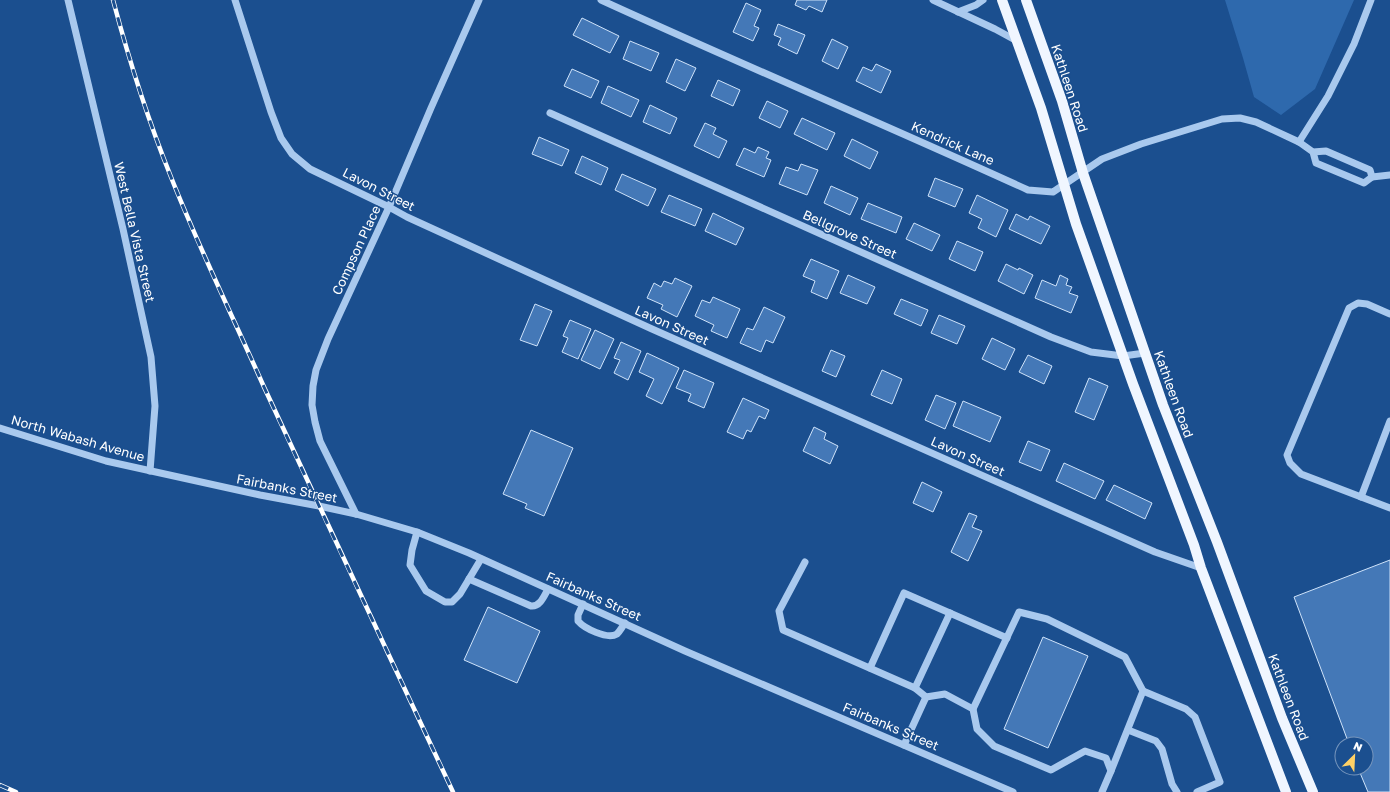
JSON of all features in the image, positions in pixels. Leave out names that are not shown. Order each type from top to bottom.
[{"type":"main road","points":[[1002,0],[1041,108],[1076,224],[1123,356],[1286,792]]},
{"type":"main road","name":"Kathleen Road","points":[[1026,0],[1062,101],[1083,173],[1163,405],[1219,548],[1282,718],[1313,792]]},
{"type":"street","name":"West Bella Vista Street","points":[[68,0],[123,229],[151,357],[155,406],[150,471]]},
{"type":"street","name":"Lavon Street","points":[[235,0],[280,138],[292,154],[310,169],[389,206],[407,217],[659,332],[1155,552],[1201,568]]},
{"type":"street","name":"Compson Place","points":[[356,514],[320,441],[312,404],[316,370],[328,339],[389,206],[479,0]]},
{"type":"street","name":"Kendrick Lane","points":[[601,0],[1028,190],[1053,192],[1102,159],[1141,144],[1222,119],[1240,118],[1256,122],[1299,142],[1313,152]]},
{"type":"street","points":[[933,0],[946,3],[958,12],[1018,41]]},
{"type":"street","points":[[958,12],[976,5],[983,0]]},
{"type":"street","points":[[1299,142],[1328,96],[1354,44],[1371,0]]},
{"type":"street","name":"Bellgrove Street","points":[[550,113],[1051,337],[1090,352],[1123,356],[1146,353]]},
{"type":"street","points":[[1372,177],[1370,170],[1326,151],[1313,152],[1316,164],[1364,183],[1372,177],[1390,175]]},
{"type":"street","points":[[1390,314],[1367,304],[1358,303],[1349,308],[1287,455],[1290,463],[1301,474],[1390,508]]},
{"type":"street","points":[[1361,497],[1390,421]]},
{"type":"street","name":"North Wabash Avenue","points":[[0,428],[106,461],[150,471]]},
{"type":"street","name":"Fairbanks Street","points":[[150,471],[356,514],[416,532],[1013,792]]},
{"type":"street","points":[[416,532],[410,565],[426,591],[444,602],[452,602],[460,594],[481,559]]},
{"type":"street","points":[[805,562],[779,611],[783,630],[915,688],[926,697],[945,694],[974,709]]},
{"type":"street","points":[[469,579],[531,606],[538,604],[548,589]]},
{"type":"street","points":[[870,668],[904,593],[1007,638]]},
{"type":"street","points":[[583,604],[578,615],[578,621],[583,626],[603,635],[612,636],[618,633],[625,624]]},
{"type":"street","points":[[1111,771],[1106,758],[1085,751],[1052,770],[994,746],[977,730],[974,709],[1019,612],[1047,620],[1125,657],[1143,691],[1186,709],[1195,717],[1220,782],[1197,792]]},
{"type":"street","points":[[915,688],[950,613]]},
{"type":"street","points":[[1102,792],[1143,691]]},
{"type":"street","points":[[904,745],[926,697]]},
{"type":"street","points":[[1128,730],[1156,741],[1162,748],[1172,784],[1177,792]]},
{"type":"shaded area","points":[[1225,0],[1354,0],[1315,89],[1281,115],[1254,97]]},
{"type":"building","points":[[797,0],[827,0],[822,12],[809,6],[806,10],[795,5]]},
{"type":"building","points":[[746,3],[761,10],[754,26],[759,28],[753,41],[733,32]]},
{"type":"building","points":[[582,18],[619,36],[610,53],[573,35]]},
{"type":"building","points":[[778,24],[805,35],[797,54],[778,45],[781,38],[774,35]]},
{"type":"building","points":[[832,39],[848,47],[838,69],[822,61]]},
{"type":"building","points":[[630,41],[659,53],[651,71],[623,59]]},
{"type":"building","points":[[676,59],[696,68],[685,91],[666,82]]},
{"type":"building","points":[[876,64],[891,71],[881,93],[856,81],[863,67],[872,71]]},
{"type":"building","points":[[572,69],[599,81],[591,98],[564,86]]},
{"type":"building","points":[[718,80],[740,90],[733,106],[711,96]]},
{"type":"building","points":[[608,86],[639,100],[631,117],[601,103]]},
{"type":"building","points":[[767,101],[788,111],[780,128],[759,118]]},
{"type":"building","points":[[650,105],[677,118],[670,134],[643,122]]},
{"type":"building","points":[[802,118],[835,133],[827,150],[794,134]]},
{"type":"building","points":[[705,123],[716,128],[713,134],[727,141],[719,158],[694,146]]},
{"type":"building","points":[[539,137],[569,150],[562,166],[532,154]]},
{"type":"building","points":[[852,139],[878,152],[870,169],[844,156]]},
{"type":"building","points":[[758,147],[769,152],[766,158],[771,160],[764,177],[736,165],[744,148],[755,153]]},
{"type":"building","points":[[582,156],[608,168],[601,185],[575,173]]},
{"type":"building","points":[[801,164],[818,170],[807,195],[779,184],[786,167],[798,171]]},
{"type":"building","points":[[622,174],[656,189],[648,206],[615,190]]},
{"type":"building","points":[[935,178],[963,189],[955,207],[928,196]]},
{"type":"building","points":[[831,186],[858,198],[850,215],[824,203]]},
{"type":"building","points":[[669,195],[702,209],[695,226],[661,212]]},
{"type":"building","points":[[977,195],[1008,210],[996,237],[978,228],[982,219],[969,213]]},
{"type":"building","points":[[868,203],[902,217],[896,233],[861,219]]},
{"type":"building","points":[[713,213],[744,228],[736,245],[705,231]]},
{"type":"building","points":[[1016,214],[1028,220],[1030,216],[1050,226],[1041,244],[1009,229]]},
{"type":"building","points":[[914,223],[940,235],[932,251],[906,239]]},
{"type":"building","points":[[957,241],[983,252],[975,271],[949,259]]},
{"type":"building","points":[[811,259],[839,271],[827,299],[811,292],[815,281],[803,276]]},
{"type":"building","points":[[1006,264],[1018,270],[1019,268],[1033,275],[1024,294],[998,281]]},
{"type":"building","points":[[848,275],[875,287],[867,304],[840,293]]},
{"type":"building","points":[[1060,275],[1068,279],[1066,285],[1072,287],[1069,293],[1078,296],[1071,313],[1035,298],[1042,280],[1056,286]]},
{"type":"building","points":[[675,278],[692,286],[677,317],[661,309],[663,305],[647,298],[654,283],[661,287],[664,281],[672,284]]},
{"type":"building","points":[[713,297],[740,309],[727,338],[711,331],[714,325],[695,316],[702,300],[710,303]]},
{"type":"building","points":[[901,299],[928,310],[921,326],[894,314]]},
{"type":"building","points":[[535,304],[552,311],[537,346],[520,340]]},
{"type":"building","points":[[764,307],[785,317],[773,343],[766,340],[761,352],[740,343],[747,328],[753,330]]},
{"type":"building","points":[[939,315],[965,326],[957,344],[931,333]]},
{"type":"building","points":[[570,320],[591,329],[578,359],[562,352],[568,338],[563,336]]},
{"type":"building","points":[[595,330],[614,339],[600,369],[581,360]]},
{"type":"building","points":[[992,338],[1015,349],[1005,370],[982,359]]},
{"type":"building","points":[[621,342],[641,351],[628,380],[614,373],[620,360],[614,358]]},
{"type":"building","points":[[831,350],[845,356],[836,377],[822,371]]},
{"type":"building","points":[[647,353],[679,368],[662,404],[646,396],[654,379],[639,372]]},
{"type":"building","points":[[1028,355],[1052,366],[1044,384],[1019,372]]},
{"type":"building","points":[[684,370],[714,383],[704,408],[688,401],[691,394],[676,388]]},
{"type":"building","points":[[882,370],[902,379],[892,404],[871,395]]},
{"type":"building","points":[[1089,378],[1108,386],[1094,420],[1075,412]]},
{"type":"building","points":[[936,395],[956,403],[945,429],[925,420]]},
{"type":"building","points":[[743,398],[769,410],[765,419],[759,416],[751,432],[747,430],[743,439],[727,432]]},
{"type":"building","points":[[963,401],[1001,417],[990,442],[953,426]]},
{"type":"building","points":[[814,427],[826,433],[824,439],[838,446],[830,464],[803,451]]},
{"type":"building","points":[[531,430],[573,448],[544,516],[525,508],[527,504],[503,494]]},
{"type":"building","points":[[1028,441],[1050,450],[1041,471],[1019,462]]},
{"type":"building","points":[[1064,463],[1104,481],[1095,499],[1056,481]]},
{"type":"building","points":[[922,482],[942,492],[933,512],[913,503]]},
{"type":"building","points":[[1114,485],[1152,503],[1145,519],[1106,500]]},
{"type":"building","points":[[969,513],[977,516],[972,527],[982,531],[968,561],[951,552]]},
{"type":"building","points":[[1390,560],[1390,792],[1368,792],[1361,776],[1374,776],[1374,736],[1346,736],[1294,597]]},
{"type":"building","points":[[488,607],[540,631],[517,683],[464,660]]},
{"type":"building","points":[[1043,637],[1088,656],[1048,748],[1004,729]]},
{"type":"railway","points":[[113,0],[132,67],[147,112],[193,230],[287,438],[453,792]]},
{"type":"railway","points":[[0,785],[16,792]]}]
